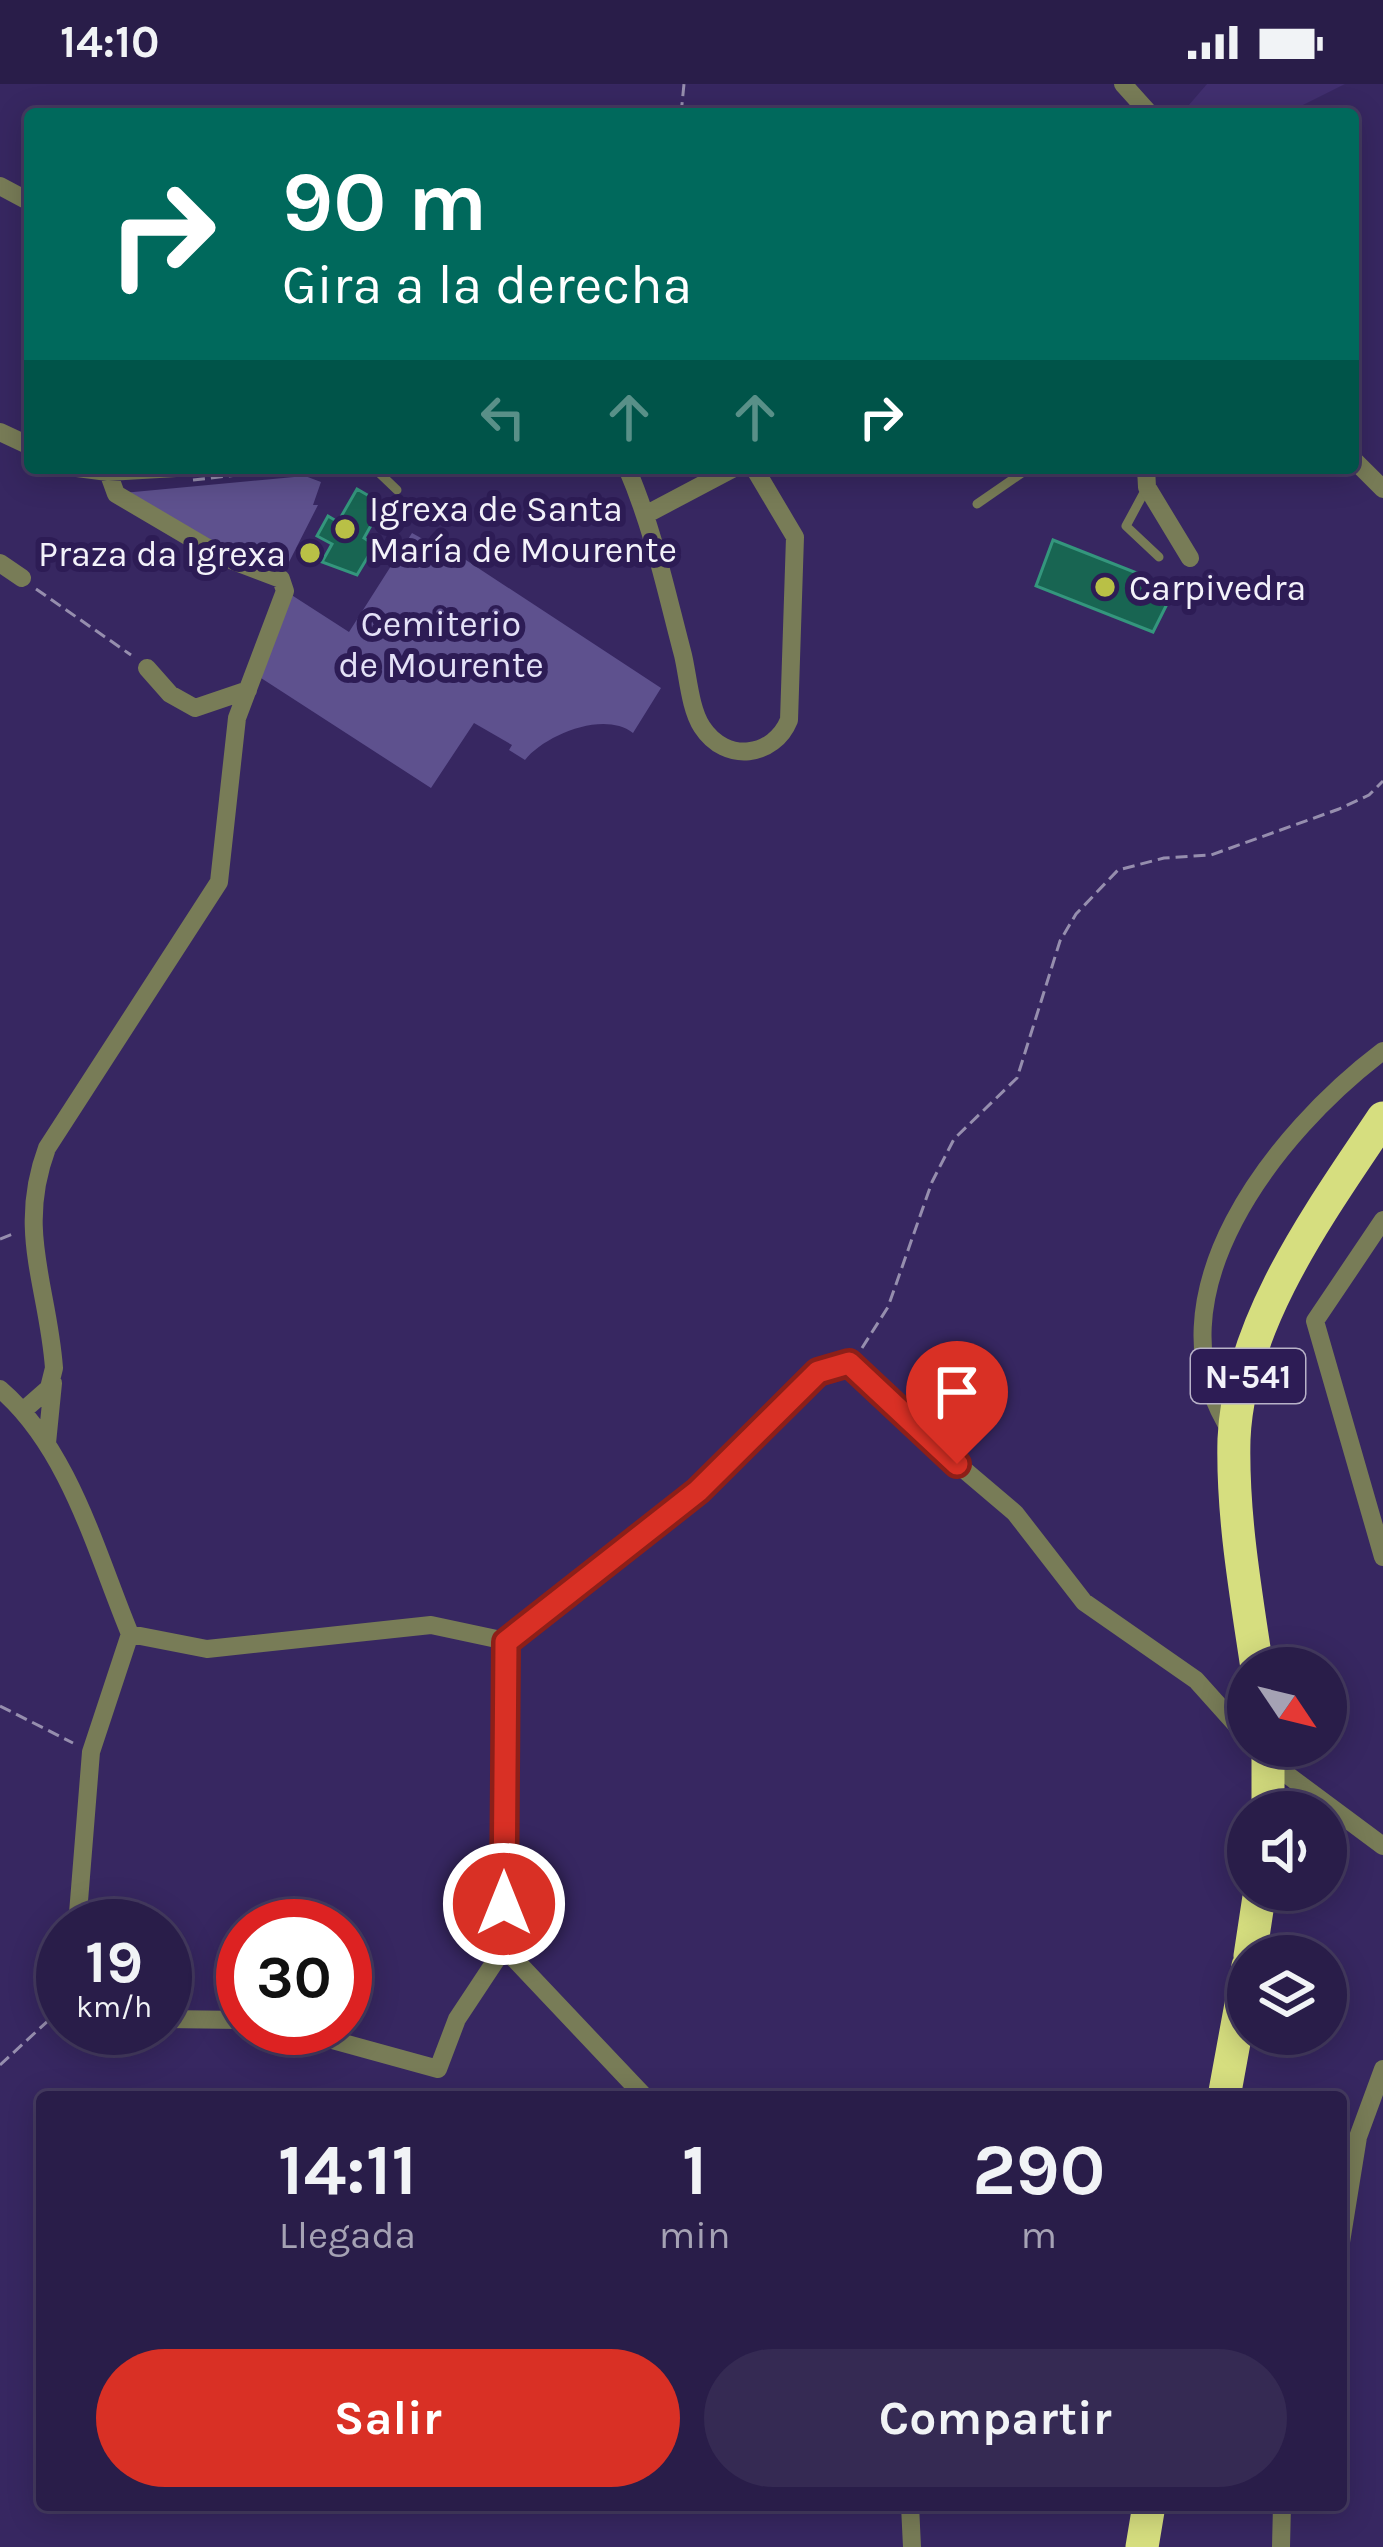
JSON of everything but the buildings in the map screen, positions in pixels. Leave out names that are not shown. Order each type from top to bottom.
[{"type":"highway","name":"N-541","points":[[1254,1647],[1243,1572],[1234,1436],[1255,1345],[1276,1290],[1304,1237],[1383,1118]]},
{"type":"highway","points":[[1225,2091],[1232,2055]]},
{"type":"highway","points":[[1142,2547],[1148,2511]]},
{"type":"street","points":[[1123,84],[1145,108]]},
{"type":"street","points":[[1359,465],[1383,489]]},
{"type":"street","points":[[47,1443],[54,1368],[31,1234],[39,1171],[47,1148],[219,883],[236,728],[285,584],[223,557],[116,494],[109,474]]},
{"type":"street","points":[[629,474],[646,514],[701,725],[735,751],[770,747],[781,738],[789,720],[796,537],[758,474]]},
{"type":"street","points":[[646,514],[723,474]]},
{"type":"street","points":[[1146,477],[1190,558]]},
{"type":"street","points":[[0,563],[22,578]]},
{"type":"street","points":[[147,668],[170,694],[217,724],[236,728]]},
{"type":"street","points":[[195,708],[248,690]]},
{"type":"street","points":[[1234,1436],[1215,1408],[1208,1368],[1206,1317],[1214,1255],[1246,1195],[1294,1135],[1383,1051]]},
{"type":"street","points":[[1383,1220],[1315,1321],[1383,1557]]},
{"type":"street","points":[[506,1642],[698,1491],[818,1372],[849,1363],[864,1373],[889,1406],[1015,1513],[1084,1602],[1196,1680],[1227,1711]]},
{"type":"street","points":[[24,1410],[49,1388],[54,1368]]},
{"type":"street","points":[[0,1389],[24,1410],[47,1443],[130,1634],[91,1752],[79,1899]]},
{"type":"street","points":[[130,1634],[207,1649],[431,1625],[506,1642]]},
{"type":"street","points":[[372,2050],[438,2068],[457,2019],[504,1948],[506,1642]]},
{"type":"street","points":[[1286,1767],[1383,1846]]},
{"type":"street","points":[[504,1948],[639,2091]]},
{"type":"street","points":[[1347,2205],[1358,2137],[1383,2069]]},
{"type":"street","points":[[910,2511],[912,2547]]},
{"type":"street","points":[[1281,2547],[1282,2511]]},
{"type":"lane","points":[[380,474],[397,490]]},
{"type":"lane","points":[[976,504],[1020,474]]},
{"type":"lane","points":[[1146,477],[1126,526],[1159,557]]},
{"type":"path","points":[[22,578],[147,668]]},
{"type":"path","points":[[849,1363],[875,1334],[889,1307],[932,1182],[954,1139],[1017,1078],[1060,941],[1076,914],[1118,871],[1164,858],[1211,855],[1339,809],[1369,795],[1383,781]]},
{"type":"path","points":[[0,1706],[91,1752]]},
{"type":"path","points":[[0,2066],[36,2032]]},
{"type":"shaded area","points":[[1207,84],[1345,84],[1297,108],[1188,106]]},
{"type":"green space","points":[[305,476],[321,482],[313,505],[318,505],[287,566],[248,561],[123,493]]},
{"type":"green space","name":"Cemiterio de Mourente","points":[[412,533],[430,543],[434,539],[661,688],[633,733],[606,724],[575,729],[546,742],[525,760],[509,750],[512,745],[474,723],[431,788],[261,678],[290,594],[349,632]]},
{"type":"place","name":"Igrexa de Santa María de Mourente","points":[[345,529]]},
{"type":"place","name":"Praza da Igrexa","points":[[310,553]]},
{"type":"place","name":"Carpivedra","points":[[1105,587]]},
{"type":"route","points":[[504,1904],[506,1642],[698,1491],[818,1372],[849,1363],[864,1373],[889,1406],[957,1464]]}]
